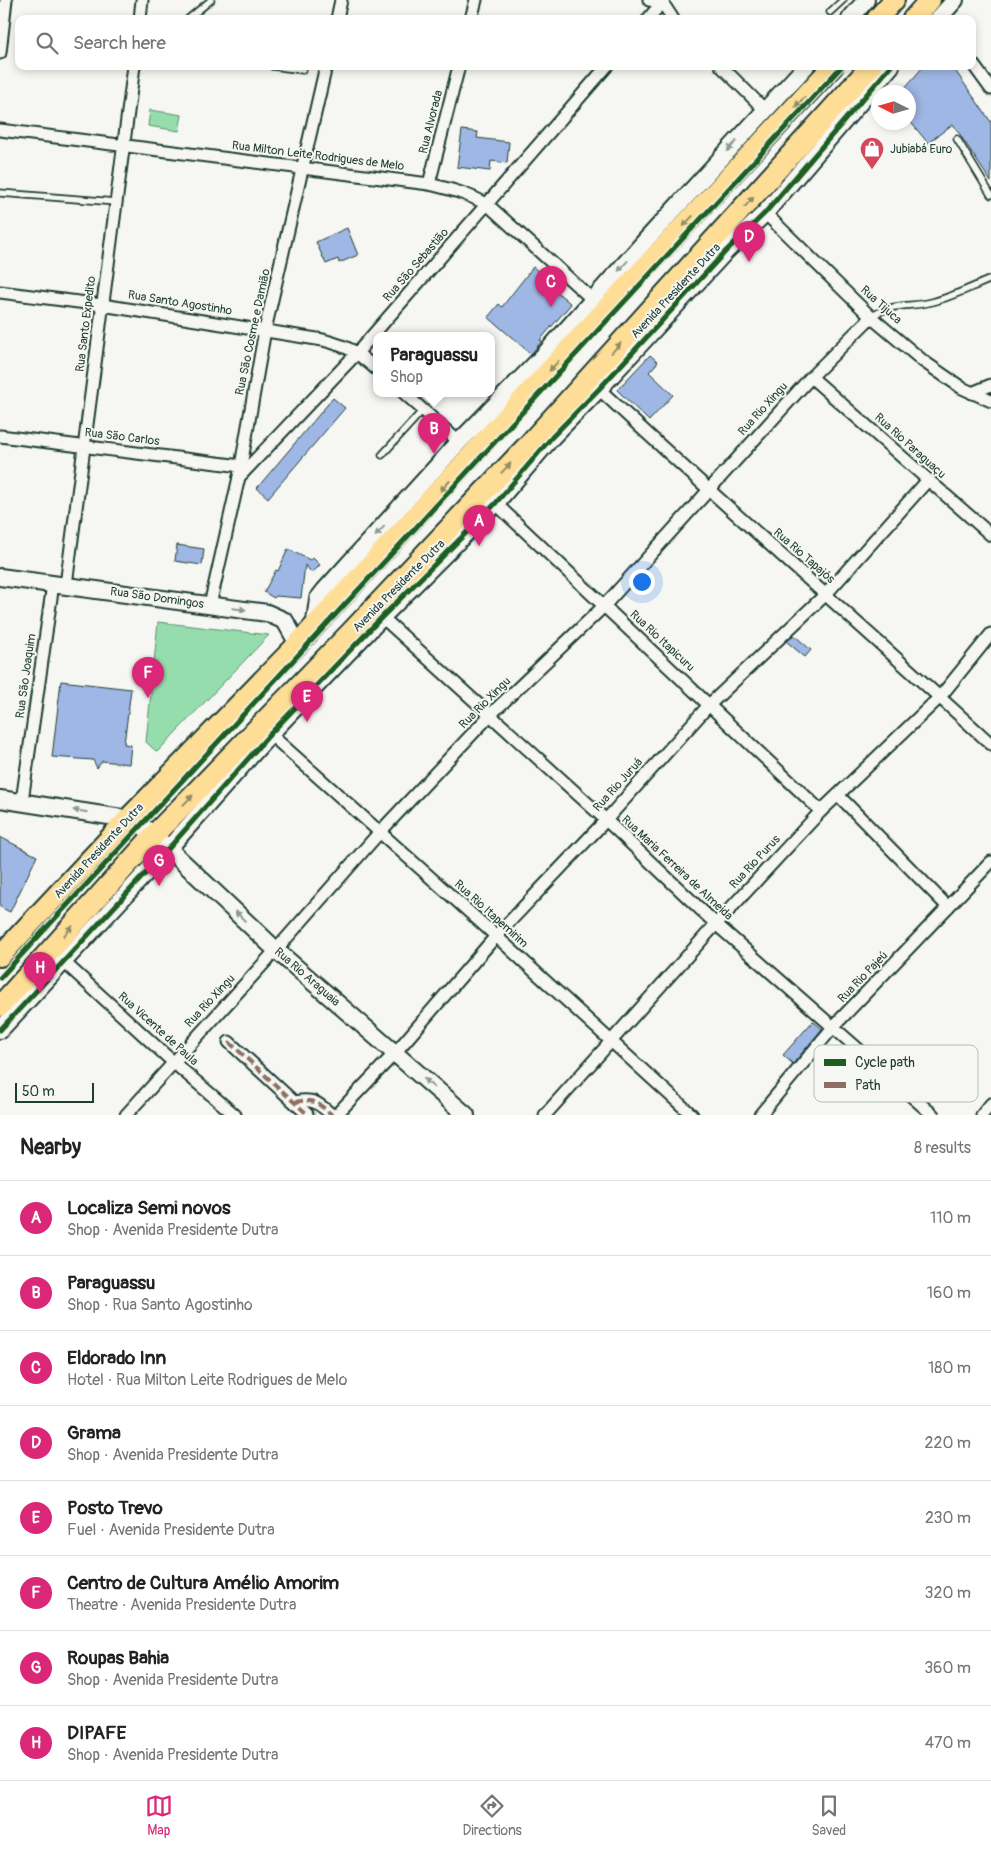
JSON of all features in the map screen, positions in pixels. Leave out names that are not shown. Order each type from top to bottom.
[{"type":"highway","points":[[881,15],[894,0]]},
{"type":"highway","name":"Avenida Presidente Dutra","points":[[0,956],[128,819],[314,628],[605,310],[829,70]]},
{"type":"highway","name":"Avenida Presidente Dutra","points":[[0,1006],[104,905],[154,835],[241,756],[352,631],[489,497],[529,444],[720,246],[868,70]]},
{"type":"highway","points":[[529,444],[552,437]]},
{"type":"highway","points":[[398,510],[402,532]]},
{"type":"highway","points":[[317,686],[352,631]]},
{"type":"street","points":[[0,53],[6,0]]},
{"type":"street","points":[[140,15],[142,0]]},
{"type":"street","points":[[338,15],[341,0]]},
{"type":"street","points":[[473,15],[476,0]]},
{"type":"street","points":[[648,0],[663,1]]},
{"type":"street","points":[[853,15],[866,0]]},
{"type":"street","points":[[936,14],[954,0]]},
{"type":"street","points":[[651,15],[663,1]]},
{"type":"street","points":[[663,1],[671,15]]},
{"type":"street","points":[[976,68],[991,89]]},
{"type":"street","name":"Rua Santo Expedito","points":[[60,585],[85,446],[133,70]]},
{"type":"street","name":"Rua São Cosme e Damião","points":[[210,605],[240,471],[265,330],[304,169],[325,70]]},
{"type":"street","name":"Rua Alvorada","points":[[429,184],[458,70]]},
{"type":"street","name":"Rua São Sebastião","points":[[376,332],[604,70]]},
{"type":"street","points":[[725,70],[765,110]]},
{"type":"street","points":[[314,628],[318,599],[802,70]]},
{"type":"street","name":"Avenida Presidente Dutra","points":[[1,1027],[64,962],[104,905],[169,848],[241,756],[270,734],[317,686],[382,617],[489,497],[599,389],[720,246],[764,213],[888,70]]},
{"type":"street","name":"Rua Milton Leite Rodrigues de Melo","points":[[0,130],[429,184],[468,194],[488,205],[593,300]]},
{"type":"street","name":"Rua Tijuca","points":[[764,213],[871,317],[937,371],[972,393],[991,401]]},
{"type":"street","name":"Rua Santo Agostinho","points":[[0,292],[102,305],[323,340],[358,352],[373,366]]},
{"type":"street","name":"Rua Rio Xingu","points":[[126,1115],[379,833],[491,714],[604,606],[812,376],[871,317]]},
{"type":"street","name":"Rua São Sebastião","points":[[240,471],[373,335]]},
{"type":"street","name":"Rua Rio Paraguaçu","points":[[812,376],[991,534]]},
{"type":"street","points":[[972,393],[991,385]]},
{"type":"street","name":"Rua Rio Tapajós","points":[[599,389],[708,490],[991,744]]},
{"type":"street","points":[[408,397],[460,442]]},
{"type":"street","name":"Rua São Carlos","points":[[0,436],[85,446],[240,471]]},
{"type":"street","name":"Rua Rio Juruá","points":[[334,1115],[395,1053],[496,936],[606,820],[709,705],[826,594],[928,480]]},
{"type":"street","name":"Rua Rio Itapicuru","points":[[489,497],[821,811]]},
{"type":"street","name":"Rua São Domingos","points":[[0,578],[257,611],[276,617],[287,624],[298,644]]},
{"type":"street","name":"Rua São Joaquim","points":[[22,802],[60,585]]},
{"type":"street","name":"Rua Maria Ferreira de Almeida","points":[[382,617],[491,714],[716,924],[855,1045]]},
{"type":"street","name":"Rua Rio Purus","points":[[545,1115],[612,1043],[716,924],[821,811],[940,697],[991,634]]},
{"type":"street","name":"Rua Rio Itapemirim","points":[[270,734],[496,936],[692,1115]]},
{"type":"street","points":[[838,795],[948,907]]},
{"type":"street","points":[[0,799],[128,819]]},
{"type":"street","name":"Rua Rio Araguaia","points":[[128,819],[141,825],[169,848],[276,950],[466,1115]]},
{"type":"street","name":"Rua Rio Pajeú","points":[[818,1045],[834,1026],[991,862]]},
{"type":"street","name":"Rua Vicente de Paula","points":[[64,962],[172,1062],[235,1115]]},
{"type":"street","points":[[229,1042],[307,1114]]},
{"type":"street","name":"Rua Rio Pajeú","points":[[760,1115],[814,1050]]},
{"type":"street","points":[[294,1102],[305,1100],[316,1102],[334,1115]]},
{"type":"street","name":"Rua Maria Ferreira de Almeida","points":[[919,1102],[933,1115]]},
{"type":"street","points":[[982,1115],[991,1104]]},
{"type":"lane","points":[[193,15],[211,0]]},
{"type":"lane","points":[[830,12],[843,0]]},
{"type":"lane","points":[[957,139],[991,195]]},
{"type":"lane","points":[[0,193],[116,202]]},
{"type":"lane","points":[[871,317],[888,307],[930,303],[947,298],[991,279]]},
{"type":"lane","points":[[382,456],[423,410]]},
{"type":"green space","points":[[150,110],[182,115],[179,131],[148,126]]},
{"type":"green space","points":[[158,622],[269,635],[157,752],[146,742]]},
{"type":"building","points":[[920,70],[955,70],[991,122],[991,182],[953,124],[928,143],[916,129],[916,85],[907,85]]},
{"type":"building","points":[[462,130],[478,132],[477,138],[509,142],[507,163],[491,161],[490,171],[457,167]]},
{"type":"building","points":[[347,228],[358,255],[339,263],[338,259],[326,264],[316,242]]},
{"type":"building","points":[[533,267],[544,276],[542,279],[571,304],[540,340],[542,341],[531,354],[488,317],[499,304],[502,307]]},
{"type":"building","points":[[650,355],[658,362],[649,372],[673,395],[649,421],[617,390]]},
{"type":"building","points":[[333,398],[345,408],[268,498],[257,488]]},
{"type":"building","points":[[177,545],[204,549],[202,565],[175,561]]},
{"type":"building","points":[[288,549],[310,560],[313,558],[320,565],[312,573],[305,565],[301,598],[276,596],[274,598],[264,592],[276,570],[278,571]]},
{"type":"building","points":[[794,635],[811,650],[805,657],[787,642]]},
{"type":"building","points":[[61,681],[131,689],[124,744],[131,745],[129,764],[102,761],[97,768],[93,760],[52,757]]},
{"type":"building","points":[[0,837],[37,856],[10,912],[0,907]]},
{"type":"building","points":[[813,1021],[822,1029],[793,1064],[783,1055]]},
{"type":"marked path","points":[[229,1042],[307,1114]]},
{"type":"marked path","points":[[295,1102],[315,1102],[332,1115]]},
{"type":"cycle path","points":[[0,978],[838,70]]},
{"type":"cycle path","points":[[0,1030],[169,848],[270,734],[382,617],[495,504],[552,437],[599,389],[726,251],[765,213],[888,70]]},
{"type":"place","name":"Jubiabá Euro","points":[[872,170]]},
{"type":"place","name":"Grama","points":[[749,262]]},
{"type":"place","name":"Eldorado Inn","points":[[551,307]]},
{"type":"place","name":"Paraguassu","points":[[434,454]]},
{"type":"place","name":"Localiza Semi novos","points":[[479,546]]},
{"type":"place","name":"Centro de Cultura Amélio Amorim","points":[[148,698]]},
{"type":"place","name":"Posto Trevo","points":[[307,722]]},
{"type":"place","name":"Roupas Bahia","points":[[159,886]]},
{"type":"place","name":"DIPAFE","points":[[40,993]]}]
